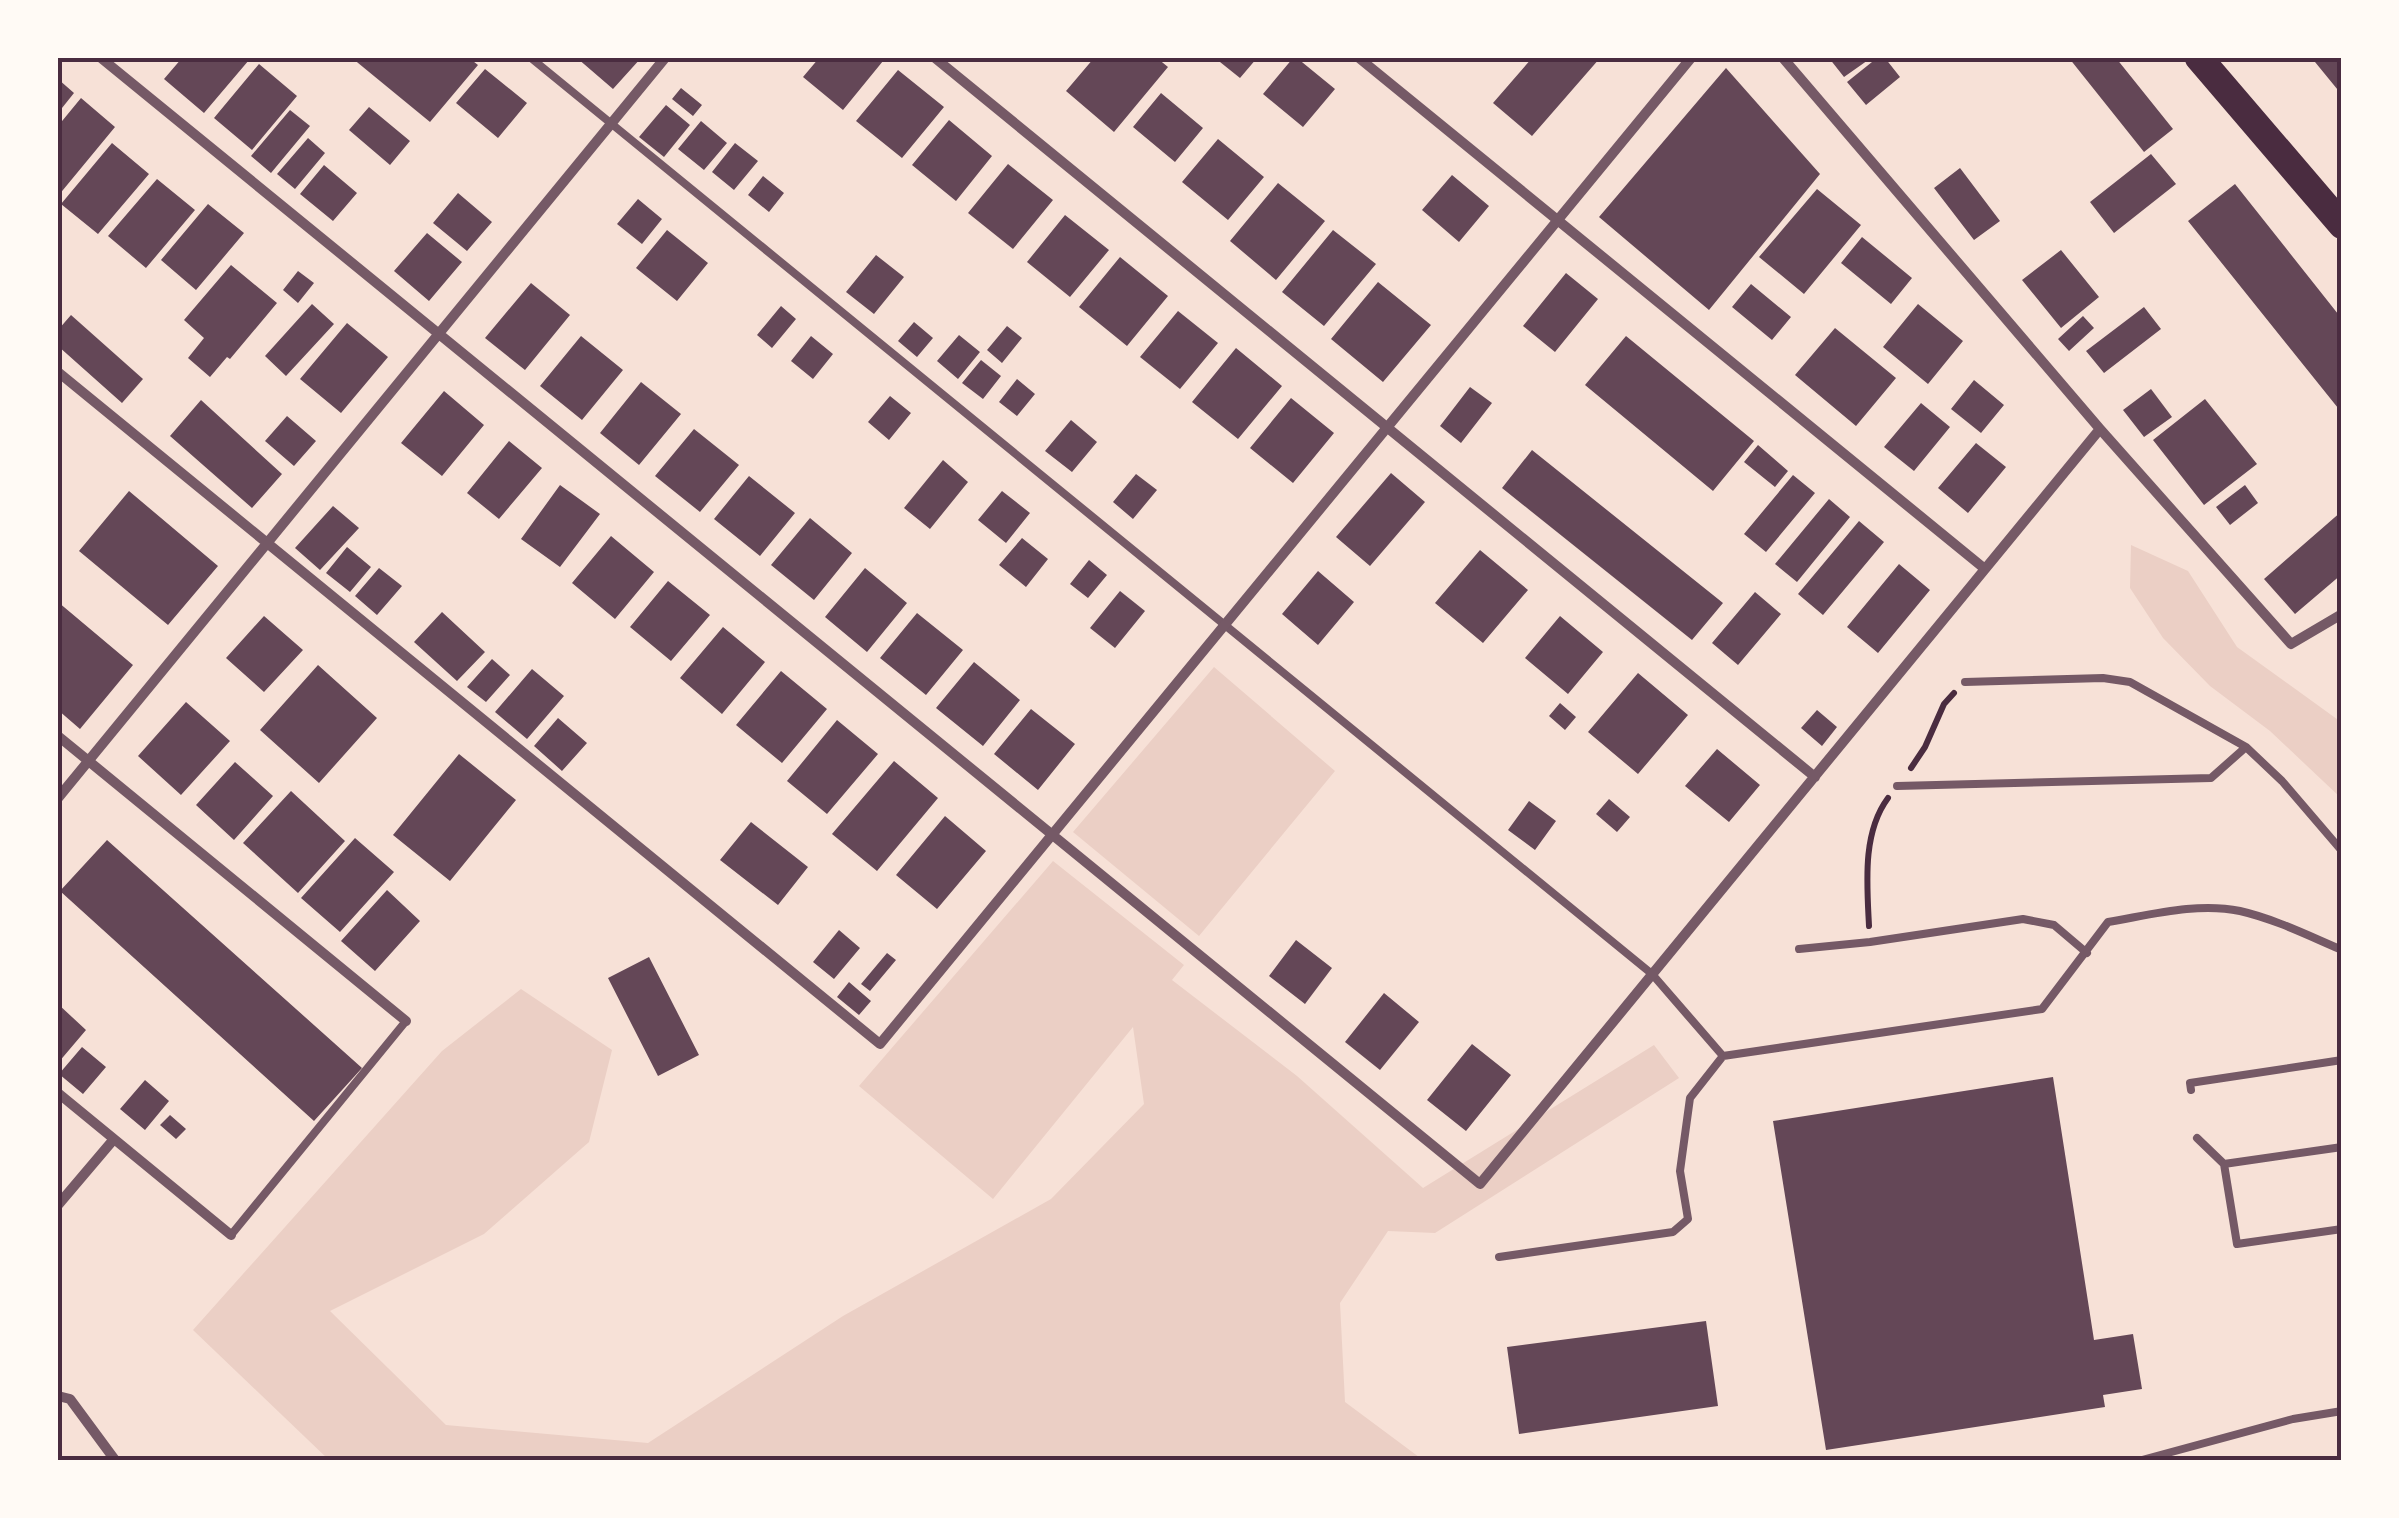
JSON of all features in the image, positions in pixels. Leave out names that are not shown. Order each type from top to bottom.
[{"type":"highway","points":[[2198,58],[2342,225]]},
{"type":"street","points":[[101,58],[1480,1184],[2100,429]]},
{"type":"street","points":[[58,798],[665,58]]},
{"type":"street","points":[[935,58],[1815,777]]},
{"type":"street","points":[[1359,58],[1985,569]]},
{"type":"street","points":[[58,372],[880,1044],[1691,58]]},
{"type":"street","points":[[1783,58],[2100,429],[2291,644],[2342,614]]},
{"type":"street","points":[[58,736],[406,1021]]},
{"type":"street","points":[[58,1092],[231,1234]]},
{"type":"street","points":[[58,1206],[114,1139]]},
{"type":"street","points":[[58,1396],[70,1400],[115,1460]]},
{"type":"lane","points":[[531,58],[1652,974],[1723,1056]]},
{"type":"lane","points":[[1965,682],[2103,678],[2130,682],[2246,747],[2282,781],[2342,851]]},
{"type":"lane","points":[[1898,786],[2211,778],[2246,747]]},
{"type":"lane","points":[[1499,1256],[1673,1232],[1688,1219],[1680,1171],[1690,1098],[1723,1056],[2042,1009],[2108,922],[2193,909],[2238,911],[2342,950]]},
{"type":"lane","points":[[1800,949],[2023,920],[2054,925],[2087,953]]},
{"type":"lane","points":[[231,1234],[406,1021]]},
{"type":"lane","points":[[2191,1090],[2190,1083],[2342,1060]]},
{"type":"lane","points":[[2197,1138],[2224,1164],[2237,1244],[2342,1230]]},
{"type":"lane","points":[[2224,1164],[2342,1147]]},
{"type":"lane","points":[[2142,1460],[2293,1419],[2342,1411]]},
{"type":"shaded area","points":[[2131,545],[2188,571],[2237,647],[2341,722],[2341,798],[2270,731],[2210,686],[2163,638],[2130,588]]},
{"type":"shaded area","points":[[1214,667],[1335,771],[1199,936],[1073,832]]},
{"type":"shaded area","points":[[1053,861],[1184,965],[1172,980],[1297,1076],[1423,1188],[1654,1045],[1679,1078],[1435,1233],[1388,1231],[1340,1303],[1345,1402],[1423,1460],[329,1460],[193,1330],[442,1051],[521,989],[612,1050],[589,1142],[484,1234],[330,1311],[446,1425],[648,1443],[843,1316],[1051,1199],[1144,1104],[1133,1027],[993,1199],[859,1086]]},
{"type":"building","points":[[182,58],[249,60],[204,113],[164,79]]},
{"type":"building","points":[[352,58],[469,58],[478,65],[430,122]]},
{"type":"building","points":[[577,58],[641,58],[613,89]]},
{"type":"building","points":[[819,58],[883,61],[843,110],[803,77]]},
{"type":"building","points":[[1094,58],[1157,58],[1168,67],[1114,132],[1066,91]]},
{"type":"building","points":[[1215,58],[1257,58],[1240,78]]},
{"type":"building","points":[[1293,58],[1335,89],[1303,127],[1263,94]]},
{"type":"building","points":[[1532,58],[1600,58],[1532,136],[1493,103]]},
{"type":"building","points":[[1829,58],[1871,58],[1844,77]]},
{"type":"building","points":[[1877,58],[1885,58],[1900,77],[1866,105],[1847,82]]},
{"type":"building","points":[[2069,58],[2116,58],[2173,129],[2144,152]]},
{"type":"building","points":[[2320,58],[2342,58],[2342,95],[2315,62]]},
{"type":"building","points":[[259,64],[297,96],[252,150],[214,118]]},
{"type":"building","points":[[1726,68],[1820,174],[1709,310],[1599,217]]},
{"type":"building","points":[[485,69],[527,103],[498,138],[456,103]]},
{"type":"building","points":[[898,70],[944,107],[902,158],[856,121]]},
{"type":"building","points":[[58,79],[74,93],[58,113]]},
{"type":"building","points":[[681,88],[702,105],[693,116],[672,99]]},
{"type":"building","points":[[1161,93],[1203,128],[1175,162],[1133,127]]},
{"type":"building","points":[[81,98],[115,127],[58,196],[58,126]]},
{"type":"building","points":[[666,105],[690,125],[664,157],[639,137]]},
{"type":"building","points":[[369,107],[410,141],[390,165],[349,130]]},
{"type":"building","points":[[290,110],[310,126],[271,173],[251,156]]},
{"type":"building","points":[[949,120],[992,156],[956,201],[912,165]]},
{"type":"building","points":[[701,121],[727,143],[704,170],[678,149]]},
{"type":"building","points":[[308,138],[325,153],[295,189],[277,174]]},
{"type":"building","points":[[1218,139],[1264,177],[1228,220],[1182,182]]},
{"type":"building","points":[[112,143],[149,174],[98,234],[61,204]]},
{"type":"building","points":[[735,143],[758,161],[734,190],[712,172]]},
{"type":"building","points":[[2151,154],[2176,184],[2114,233],[2090,202]]},
{"type":"building","points":[[1008,164],[1053,200],[1013,249],[968,213]]},
{"type":"building","points":[[324,165],[357,193],[333,221],[300,194]]},
{"type":"building","points":[[1960,168],[2000,221],[1974,240],[1934,188]]},
{"type":"building","points":[[1452,175],[1489,206],[1459,242],[1422,210]]},
{"type":"building","points":[[763,176],[784,193],[769,212],[748,195]]},
{"type":"building","points":[[157,179],[195,210],[146,268],[108,236]]},
{"type":"building","points":[[1278,183],[1325,221],[1276,280],[1230,241]]},
{"type":"building","points":[[2235,184],[2342,319],[2342,413],[2188,221]]},
{"type":"building","points":[[1817,189],[1861,225],[1804,294],[1759,257]]},
{"type":"building","points":[[458,193],[492,222],[467,251],[433,223]]},
{"type":"building","points":[[638,199],[662,219],[642,244],[617,224]]},
{"type":"building","points":[[208,204],[244,233],[196,290],[161,260]]},
{"type":"building","points":[[1065,215],[1109,250],[1070,297],[1027,262]]},
{"type":"building","points":[[667,230],[708,263],[677,301],[636,268]]},
{"type":"building","points":[[1333,230],[1376,264],[1324,326],[1282,292]]},
{"type":"building","points":[[427,233],[462,262],[429,301],[394,271]]},
{"type":"building","points":[[1862,237],[1912,278],[1891,304],[1841,263]]},
{"type":"building","points":[[2061,250],[2099,297],[2061,328],[2022,280]]},
{"type":"building","points":[[876,255],[904,277],[874,314],[846,292]]},
{"type":"building","points":[[1120,257],[1168,296],[1127,346],[1079,307]]},
{"type":"building","points":[[231,265],[277,303],[210,377],[188,358],[204,338],[184,320]]},
{"type":"building","points":[[298,271],[314,283],[298,303],[283,290]]},
{"type":"building","points":[[1566,273],[1598,299],[1555,352],[1523,326]]},
{"type":"building","points":[[1378,282],[1431,325],[1383,382],[1331,339]]},
{"type":"building","points":[[531,283],[570,315],[525,370],[485,338]]},
{"type":"building","points":[[1751,284],[1791,317],[1772,340],[1732,307]]},
{"type":"building","points":[[312,304],[334,324],[286,376],[265,356]]},
{"type":"building","points":[[1918,304],[1963,341],[1928,384],[1883,347]]},
{"type":"building","points":[[781,306],[796,319],[772,348],[757,335]]},
{"type":"building","points":[[2144,307],[2161,329],[2104,373],[2086,351]]},
{"type":"building","points":[[1178,311],[1218,343],[1180,389],[1140,357]]},
{"type":"building","points":[[71,315],[143,379],[122,403],[58,346],[58,330]]},
{"type":"building","points":[[2083,316],[2094,328],[2069,351],[2058,339]]},
{"type":"building","points":[[914,322],[933,338],[917,357],[898,341]]},
{"type":"building","points":[[347,323],[388,357],[341,413],[300,379]]},
{"type":"building","points":[[1007,326],[1022,338],[1002,363],[987,350]]},
{"type":"building","points":[[1835,328],[1896,378],[1856,426],[1795,375]]},
{"type":"building","points":[[959,335],[980,352],[958,379],[937,361]]},
{"type":"building","points":[[581,336],[623,370],[582,420],[540,386]]},
{"type":"building","points":[[811,336],[833,354],[813,379],[791,361]]},
{"type":"building","points":[[1626,336],[1754,441],[1713,491],[1585,385]]},
{"type":"building","points":[[1236,348],[1282,386],[1238,439],[1192,402]]},
{"type":"building","points":[[981,360],[1001,376],[983,399],[962,383]]},
{"type":"building","points":[[1017,379],[1035,394],[1017,416],[999,402]]},
{"type":"building","points":[[1974,380],[2004,405],[1981,433],[1951,409]]},
{"type":"building","points":[[641,382],[681,414],[639,465],[600,433]]},
{"type":"building","points":[[1470,387],[1492,403],[1461,443],[1440,426]]},
{"type":"building","points":[[2151,389],[2172,417],[2144,437],[2123,410]]},
{"type":"building","points":[[444,391],[484,425],[442,476],[401,443]]},
{"type":"building","points":[[890,396],[911,413],[889,440],[868,422]]},
{"type":"building","points":[[1291,398],[1334,433],[1293,483],[1250,448]]},
{"type":"building","points":[[2205,399],[2257,464],[2204,505],[2153,440]]},
{"type":"building","points":[[201,400],[282,474],[252,508],[170,436]]},
{"type":"building","points":[[1921,403],[1950,427],[1914,471],[1884,447]]},
{"type":"building","points":[[287,416],[316,441],[294,466],[265,441]]},
{"type":"building","points":[[1071,420],[1097,442],[1072,472],[1045,451]]},
{"type":"building","points":[[694,429],[739,465],[700,512],[655,476]]},
{"type":"building","points":[[509,441],[542,468],[499,519],[467,493]]},
{"type":"building","points":[[1976,443],[2006,467],[1968,513],[1938,488]]},
{"type":"building","points":[[1758,445],[1788,471],[1775,487],[1744,462]]},
{"type":"building","points":[[1532,450],[1723,603],[1692,640],[1502,488]]},
{"type":"building","points":[[943,460],[968,482],[930,529],[904,508]]},
{"type":"building","points":[[1391,473],[1425,502],[1370,566],[1336,537]]},
{"type":"building","points":[[1136,474],[1157,490],[1133,519],[1113,502]]},
{"type":"building","points":[[1793,475],[1815,493],[1766,552],[1744,534]]},
{"type":"building","points":[[749,476],[795,513],[760,556],[714,519]]},
{"type":"building","points":[[560,485],[600,514],[560,567],[521,539]]},
{"type":"building","points":[[2245,485],[2258,503],[2230,525],[2216,507]]},
{"type":"building","points":[[129,491],[218,566],[168,625],[79,551]]},
{"type":"building","points":[[1002,491],[1030,513],[1006,543],[978,520]]},
{"type":"building","points":[[1829,499],[1850,517],[1797,582],[1775,564]]},
{"type":"building","points":[[333,506],[359,528],[320,570],[295,548]]},
{"type":"building","points":[[2342,511],[2342,574],[2295,614],[2264,579]]},
{"type":"building","points":[[810,518],[852,553],[814,600],[771,565]]},
{"type":"building","points":[[1859,521],[1884,542],[1823,615],[1798,594]]},
{"type":"building","points":[[611,536],[654,572],[615,619],[572,583]]},
{"type":"building","points":[[1022,538],[1048,559],[1026,587],[999,565]]},
{"type":"building","points":[[347,547],[371,567],[350,592],[326,573]]},
{"type":"building","points":[[1480,550],[1528,590],[1483,643],[1435,603]]},
{"type":"building","points":[[1089,560],[1107,575],[1088,598],[1070,584]]},
{"type":"building","points":[[1899,564],[1930,590],[1878,653],[1847,627]]},
{"type":"building","points":[[379,568],[402,586],[377,615],[355,596]]},
{"type":"building","points":[[865,568],[907,603],[867,652],[825,617]]},
{"type":"building","points":[[1318,571],[1354,602],[1318,645],[1282,614]]},
{"type":"building","points":[[668,581],[710,615],[671,661],[630,627]]},
{"type":"building","points":[[1120,591],[1145,611],[1115,648],[1090,628]]},
{"type":"building","points":[[1755,592],[1781,614],[1738,665],[1712,643]]},
{"type":"building","points":[[58,602],[133,665],[80,729],[58,710]]},
{"type":"building","points":[[442,612],[485,652],[457,681],[414,642]]},
{"type":"building","points":[[917,613],[963,650],[926,695],[880,658]]},
{"type":"building","points":[[264,616],[303,650],[264,692],[226,658]]},
{"type":"building","points":[[1560,616],[1603,652],[1568,694],[1525,658]]},
{"type":"building","points":[[723,627],[765,662],[722,714],[680,678]]},
{"type":"building","points":[[492,659],[510,675],[486,702],[467,687]]},
{"type":"building","points":[[974,662],[1020,700],[983,746],[936,708]]},
{"type":"building","points":[[318,665],[377,718],[319,783],[260,730]]},
{"type":"building","points":[[532,669],[564,696],[527,739],[495,712]]},
{"type":"building","points":[[781,671],[827,709],[782,763],[736,725]]},
{"type":"building","points":[[1638,673],[1688,715],[1638,774],[1588,732]]},
{"type":"building","points":[[186,702],[230,741],[181,795],[138,756]]},
{"type":"building","points":[[1560,703],[1576,717],[1565,730],[1549,716]]},
{"type":"building","points":[[1031,709],[1075,744],[1038,790],[994,754]]},
{"type":"building","points":[[1817,710],[1837,727],[1822,746],[1801,728]]},
{"type":"building","points":[[558,718],[587,743],[562,771],[534,746]]},
{"type":"building","points":[[837,720],[878,754],[827,814],[787,781]]},
{"type":"building","points":[[1717,749],[1760,785],[1729,822],[1685,786]]},
{"type":"building","points":[[459,754],[516,800],[450,881],[393,835]]},
{"type":"building","points":[[894,761],[938,798],[877,871],[832,834]]},
{"type":"building","points":[[235,762],[273,796],[234,840],[196,805]]},
{"type":"building","points":[[291,791],[345,841],[298,893],[243,843]]},
{"type":"building","points":[[1609,799],[1630,817],[1617,832],[1596,814]]},
{"type":"building","points":[[1529,801],[1556,821],[1535,850],[1508,830]]},
{"type":"building","points":[[945,816],[986,851],[937,909],[896,875]]},
{"type":"building","points":[[751,822],[808,867],[778,905],[720,860]]},
{"type":"building","points":[[355,838],[394,872],[340,932],[301,898]]},
{"type":"building","points":[[107,840],[362,1068],[314,1121],[60,891]]},
{"type":"building","points":[[387,890],[420,921],[375,971],[341,941]]},
{"type":"building","points":[[839,930],[860,948],[834,979],[813,962]]},
{"type":"building","points":[[1296,940],[1332,968],[1305,1004],[1269,976]]},
{"type":"building","points":[[887,953],[896,960],[870,991],[861,984]]},
{"type":"building","points":[[649,957],[699,1055],[658,1076],[608,978]]},
{"type":"building","points":[[849,982],[871,1001],[859,1015],[837,997]]},
{"type":"building","points":[[1384,993],[1419,1022],[1380,1070],[1345,1042]]},
{"type":"building","points":[[58,1004],[86,1030],[58,1063]]},
{"type":"building","points":[[1472,1044],[1511,1075],[1466,1131],[1427,1100]]},
{"type":"building","points":[[82,1047],[106,1067],[83,1094],[59,1074]]},
{"type":"building","points":[[2053,1077],[2094,1340],[2133,1334],[2142,1389],[2103,1395],[2105,1407],[1826,1450],[1773,1121]]},
{"type":"building","points":[[145,1080],[169,1101],[145,1130],[120,1109]]},
{"type":"building","points":[[170,1115],[186,1129],[176,1139],[160,1125]]},
{"type":"building","points":[[1706,1321],[1718,1406],[1519,1434],[1507,1347]]}]
